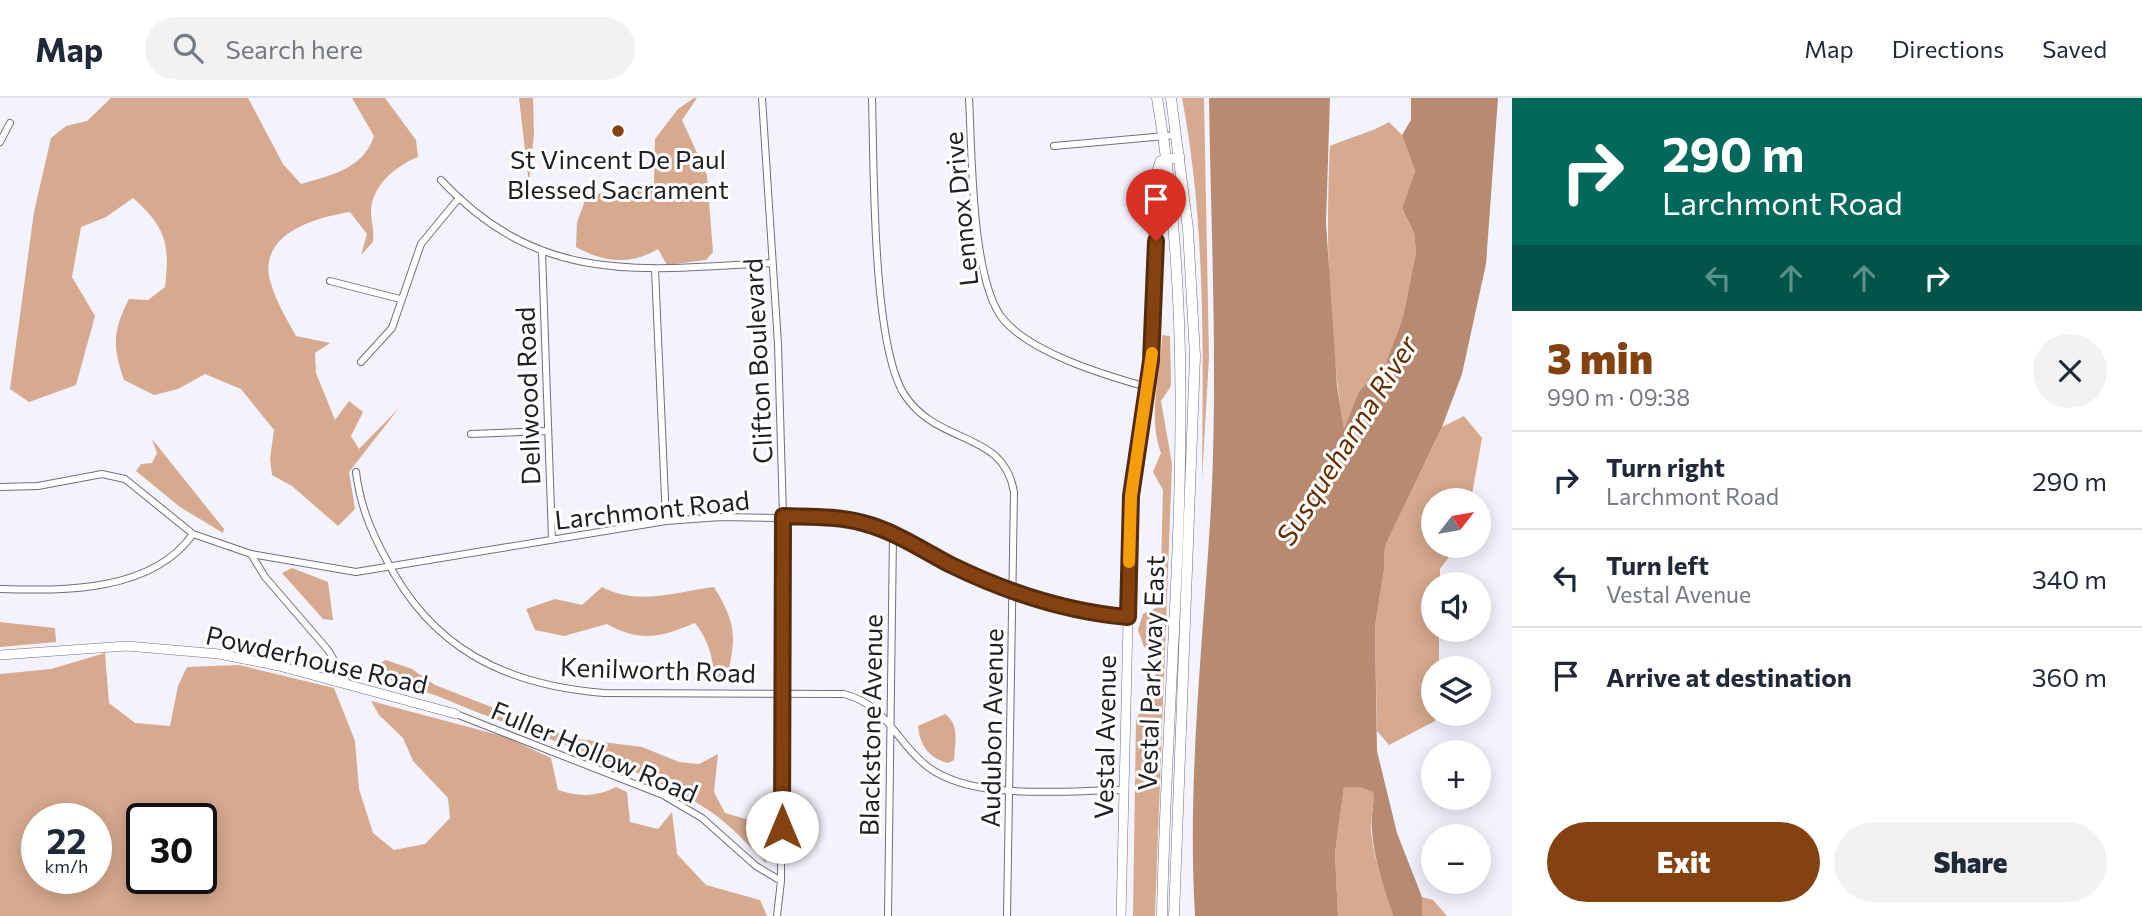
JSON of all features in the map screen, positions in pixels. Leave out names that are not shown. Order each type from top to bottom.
[{"type":"main road","name":"Vestal Parkway East","points":[[1157,98],[1167,159],[1179,279],[1182,386],[1162,916]]},
{"type":"main road","name":"Vestal Parkway East","points":[[1171,98],[1192,270],[1195,356],[1174,916]]},
{"type":"street","name":"Clifton Boulevard","points":[[762,98],[783,516],[781,881],[778,916]]},
{"type":"street","name":"Audubon Avenue","points":[[872,98],[880,265],[888,353],[902,392],[921,416],[935,426],[993,452],[1006,466],[1014,492],[1007,916]]},
{"type":"street","name":"Lennox Drive","points":[[969,98],[981,263],[986,289],[997,312],[1015,331],[1035,344],[1147,387]]},
{"type":"street","points":[[0,142],[10,123]]},
{"type":"street","points":[[1054,146],[1177,135]]},
{"type":"street","points":[[1167,159],[1180,157]]},
{"type":"street","name":"Vestal Avenue","points":[[1121,916],[1131,496],[1155,312],[1154,177],[1158,164],[1167,159]]},
{"type":"street","points":[[440,180],[458,199],[489,224],[542,252],[582,263],[655,269],[772,263]]},
{"type":"street","points":[[362,362],[392,328],[421,244],[458,199]]},
{"type":"street","name":"Dellwood Road","points":[[542,252],[552,539]]},
{"type":"street","points":[[655,269],[666,522]]},
{"type":"street","points":[[330,281],[400,299]]},
{"type":"street","points":[[471,434],[547,431]]},
{"type":"street","name":"Kenilworth Road","points":[[356,472],[362,508],[390,567],[440,635],[482,661],[530,682],[568,690],[604,693],[782,691],[852,696],[874,707],[916,756],[946,778],[971,786],[1008,790],[1124,790]]},
{"type":"street","name":"Larchmont Road","points":[[0,487],[38,486],[102,474],[118,476],[193,534],[251,554],[342,572],[390,567],[666,522],[721,517],[783,516],[851,520],[893,534],[950,564],[1013,591],[1051,602],[1128,617]]},
{"type":"street","points":[[0,589],[65,589],[108,583],[147,572],[173,558],[193,534]]},
{"type":"street","name":"Blackstone Avenue","points":[[888,916],[893,534]]},
{"type":"street","points":[[251,554],[265,577],[328,650],[348,684]]},
{"type":"street","name":"Powderhouse Road","points":[[0,655],[106,646],[161,648],[235,656],[456,714]]},
{"type":"street","name":"Fuller Hollow Road","points":[[456,714],[663,795],[702,818],[756,866],[781,881]]},
{"type":"shaded area","points":[[111,98],[248,98],[283,164],[301,184],[345,169],[369,147],[374,136],[352,98],[385,98],[416,140],[418,157],[401,166],[379,186],[372,204],[373,242],[361,255],[367,234],[350,212],[323,218],[295,229],[274,248],[269,261],[269,276],[274,291],[296,336],[330,343],[315,353],[316,373],[335,420],[349,401],[363,412],[351,436],[359,449],[399,408],[349,472],[355,509],[338,526],[292,486],[272,475],[270,459],[274,430],[241,389],[205,374],[178,389],[154,395],[124,380],[116,348],[120,320],[129,299],[148,300],[165,287],[167,259],[159,228],[133,198],[106,217],[81,227],[72,277],[95,316],[76,385],[29,402],[10,389],[34,212],[51,138],[66,126],[87,121]]},
{"type":"shaded area","points":[[519,98],[533,98],[534,133],[529,185]]},
{"type":"shaded area","points":[[697,98],[682,120],[707,175],[713,252],[706,260],[667,265],[658,249],[638,258],[617,260],[597,256],[576,247],[577,222],[586,198],[616,188],[654,184],[655,139],[678,109]]},
{"type":"shaded area","points":[[1182,98],[1204,98],[1209,357],[1202,480],[1199,240],[1190,145]]},
{"type":"shaded area","points":[[1389,122],[1402,135],[1415,171],[1402,208],[1414,233],[1416,252],[1403,317],[1385,365],[1359,391],[1344,430],[1330,289],[1330,146]]},
{"type":"shaded area","points":[[1162,335],[1170,336],[1171,386],[1161,401],[1172,464],[1155,916],[1133,916],[1136,720],[1155,683],[1156,653],[1144,647],[1138,630],[1143,614],[1160,606],[1163,490],[1153,472],[1161,453],[1155,409]]},
{"type":"shaded area","points":[[1464,416],[1482,438],[1473,488],[1421,488],[1421,558],[1448,558],[1440,572],[1421,572],[1421,642],[1439,642],[1439,656],[1421,656],[1421,726],[1425,726],[1389,745],[1377,731],[1375,626],[1385,546],[1442,427]]},
{"type":"shaded area","points":[[152,439],[224,529],[223,533],[180,507],[136,471],[141,464],[152,463],[157,453]]},
{"type":"shaded area","points":[[292,568],[328,582],[333,620],[323,619],[282,573]]},
{"type":"shaded area","points":[[602,587],[616,593],[643,597],[714,587],[727,611],[733,631],[727,678],[714,678],[709,649],[695,623],[672,632],[651,636],[630,634],[607,624],[564,636],[535,630],[526,609],[555,599],[582,605]]},
{"type":"shaded area","points":[[0,622],[55,628],[56,642],[0,647]]},
{"type":"shaded area","points":[[105,653],[109,703],[135,723],[170,726],[178,686],[187,667],[239,665],[334,688],[355,741],[359,789],[373,833],[394,850],[425,844],[450,818],[448,798],[413,761],[403,738],[379,715],[371,701],[506,737],[551,758],[558,790],[587,795],[616,787],[627,792],[630,822],[658,829],[672,812],[677,854],[706,885],[760,900],[767,916],[0,916],[0,674],[51,669]]},
{"type":"shaded area","points":[[386,660],[412,669],[435,685],[571,738],[642,747],[679,762],[699,764],[718,754],[714,792],[725,813],[760,823],[771,837],[766,863],[719,818],[672,789],[608,761],[387,678],[372,667]]},
{"type":"shaded area","points":[[945,714],[953,723],[956,734],[954,760],[948,763],[927,750],[921,740],[918,726]]},
{"type":"shaded area","points":[[1344,787],[1360,787],[1373,791],[1372,841],[1393,916],[1338,916],[1335,853]]},
{"type":"shaded area","points":[[1422,897],[1433,900],[1447,916],[1422,916]]},
{"type":"water","name":"Susquehanna River","points":[[1209,98],[1330,98],[1326,223],[1337,386],[1344,429],[1359,391],[1385,365],[1403,317],[1416,252],[1414,233],[1402,208],[1415,171],[1402,135],[1411,120],[1411,98],[1498,98],[1486,264],[1462,374],[1442,427],[1385,546],[1375,626],[1377,751],[1397,833],[1422,897],[1422,916],[1393,916],[1375,852],[1373,792],[1360,787],[1344,787],[1335,853],[1338,916],[1195,916],[1194,763],[1211,507],[1214,405]]},
{"type":"slow traffic","points":[[1129,562],[1131,496],[1152,353]]},
{"type":"place","name":"St Vincent De Paul Blessed Sacrament","points":[[618,131]]},
{"type":"route","points":[[782,827],[783,516],[862,522],[1013,591],[1111,616],[1128,617],[1131,496],[1151,361],[1156,241]]}]
